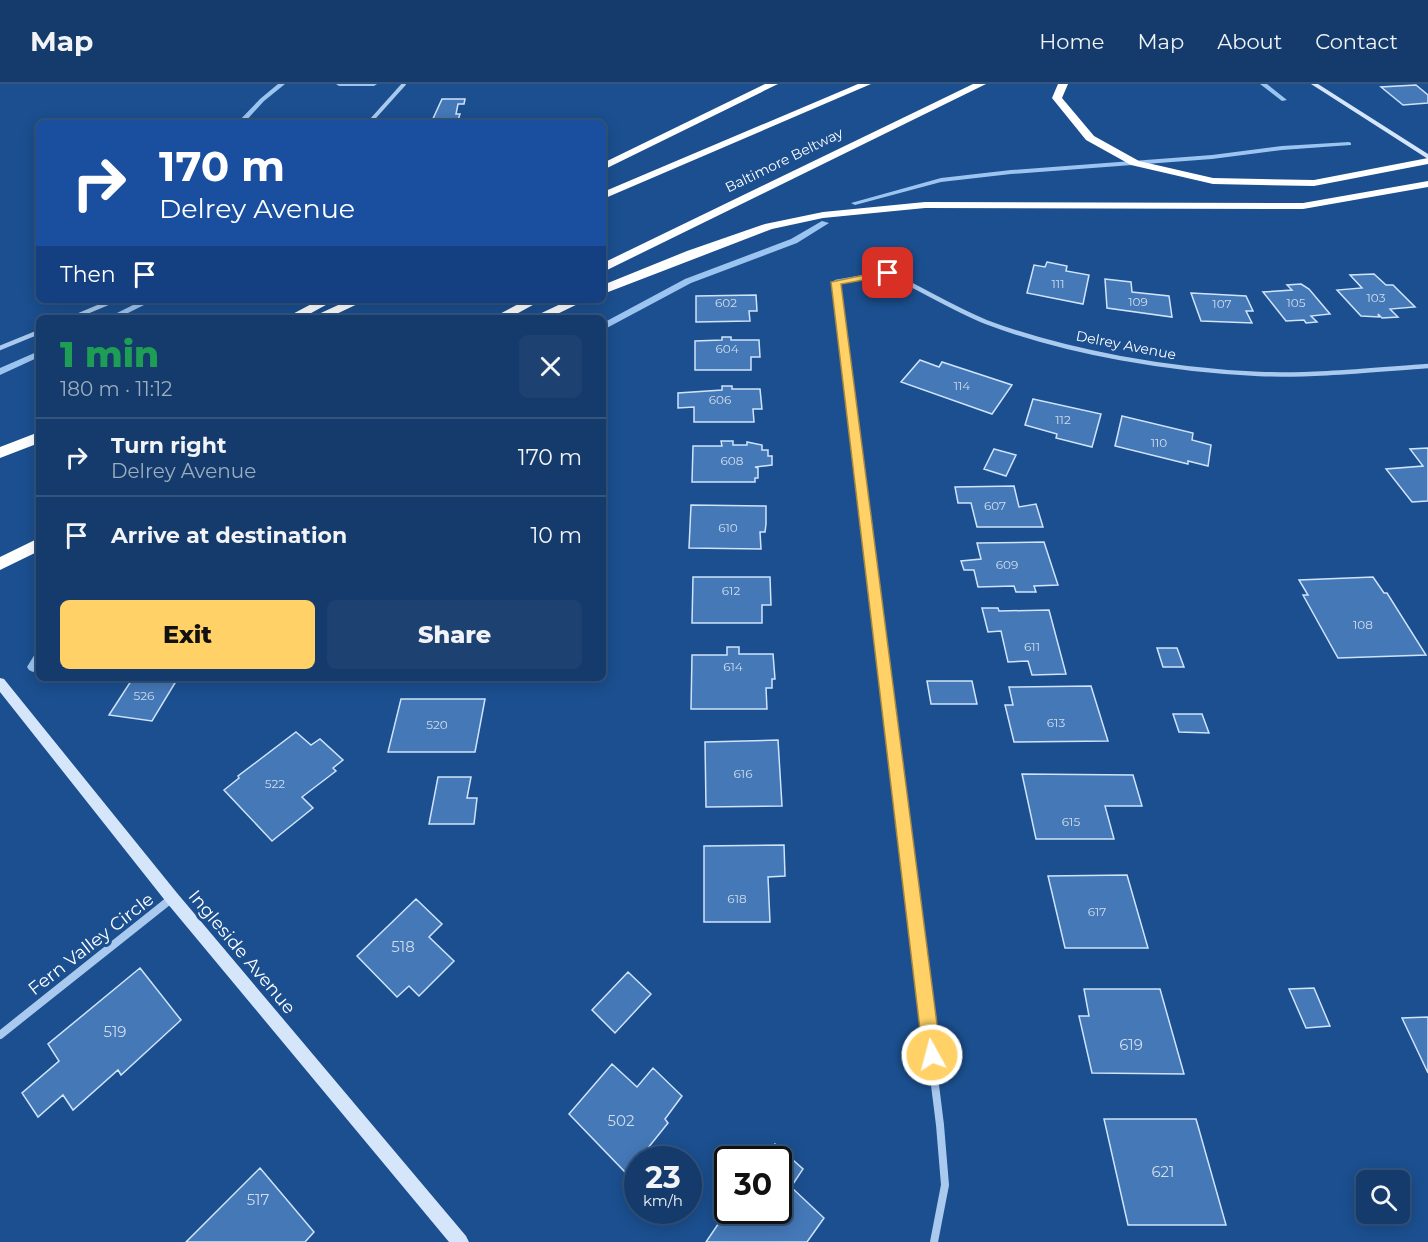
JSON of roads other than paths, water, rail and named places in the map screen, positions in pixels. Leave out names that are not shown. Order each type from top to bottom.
[{"type":"highway","points":[[606,166],[773,84]]},
{"type":"highway","points":[[606,195],[866,84]]},
{"type":"highway","name":"Baltimore Beltway","points":[[606,267],[981,84]]},
{"type":"highway","points":[[1063,84],[1057,98],[1090,138],[1136,164],[1213,182],[1314,183],[1428,159]]},
{"type":"highway","points":[[606,289],[691,254],[769,226],[823,215],[925,205],[1303,206],[1428,184]]},
{"type":"highway","points":[[298,315],[322,303]]},
{"type":"highway","points":[[324,315],[353,303]]},
{"type":"highway","points":[[505,315],[530,303]]},
{"type":"highway","points":[[545,315],[573,303]]},
{"type":"highway","points":[[0,453],[36,438]]},
{"type":"highway","points":[[0,564],[34,547]]},
{"type":"main road","points":[[1314,84],[1428,159]]},
{"type":"main road","name":"Ingleside Avenue","points":[[0,683],[172,898],[460,1242]]},
{"type":"street","points":[[372,120],[404,84]]},
{"type":"street","name":"Delrey Avenue","points":[[934,1242],[945,1185],[940,1125],[836,282],[888,273],[984,321],[1030,337],[1141,363],[1259,374],[1320,373],[1428,366]]},
{"type":"street","points":[[79,315],[108,303]]},
{"type":"street","points":[[0,348],[36,333]]},
{"type":"street","name":"Fern Valley Circle","points":[[0,1035],[172,898]]},
{"type":"waterway","points":[[243,120],[282,84]]},
{"type":"waterway","points":[[339,84],[374,84]]},
{"type":"waterway","points":[[1263,84],[1284,100]]},
{"type":"waterway","points":[[855,203],[941,180],[1011,172],[1212,157],[1282,148],[1349,144]]},
{"type":"waterway","points":[[606,325],[688,281],[794,241],[825,223]]},
{"type":"waterway","points":[[118,315],[144,303]]},
{"type":"waterway","points":[[0,372],[36,355]]},
{"type":"waterway","points":[[33,667],[36,662]]}]
